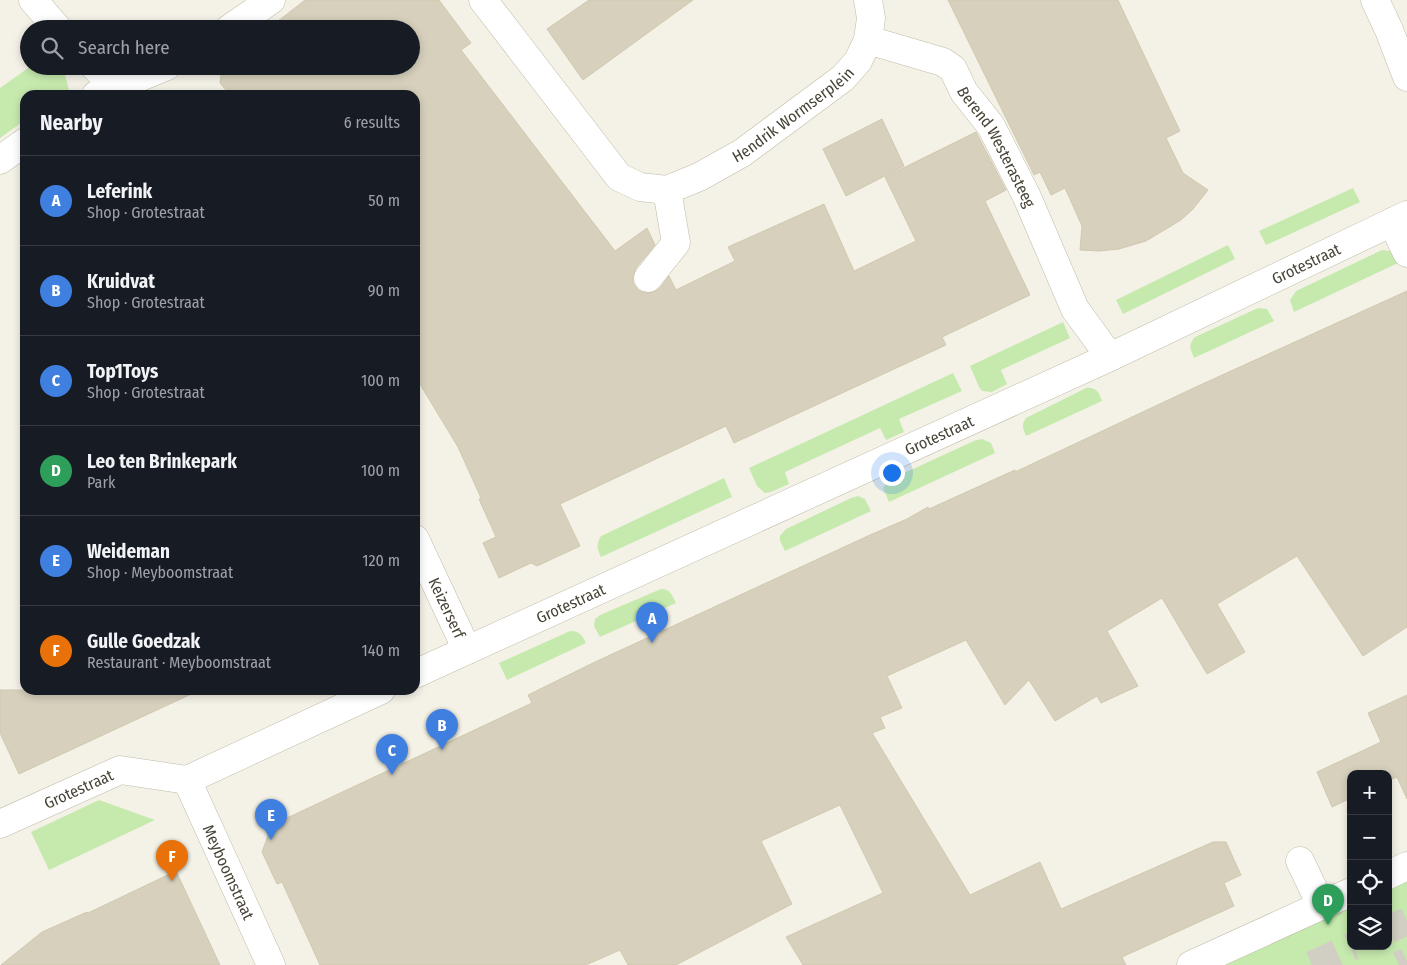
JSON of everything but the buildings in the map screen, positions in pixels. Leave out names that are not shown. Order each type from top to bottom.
[{"type":"street","points":[[33,0],[50,20]]},
{"type":"street","points":[[242,20],[271,0]]},
{"type":"street","name":"Hendrik Wormserplein","points":[[483,0],[619,176],[640,187],[667,190],[699,178],[742,153],[842,78],[858,61],[868,40],[871,18],[868,0]]},
{"type":"street","points":[[1375,0],[1407,77]]},
{"type":"street","name":"Berend Westerasteeg","points":[[868,40],[943,62],[953,69],[964,92],[990,126],[1028,197],[1075,309],[1110,357]]},
{"type":"street","points":[[100,75],[109,90]]},
{"type":"street","points":[[117,90],[148,75]]},
{"type":"street","points":[[0,160],[20,146]]},
{"type":"street","points":[[648,278],[676,243],[667,190]]},
{"type":"street","points":[[1400,218],[1407,253]]},
{"type":"street","name":"Grotestraat","points":[[420,672],[1110,357],[1400,218]]},
{"type":"street","name":"Keizerserf","points":[[420,551],[467,650]]},
{"type":"street","points":[[187,780],[370,695]]},
{"type":"street","name":"Grotestraat","points":[[0,824],[120,770],[187,780]]},
{"type":"street","name":"Meyboomstraat","points":[[187,780],[271,965]]},
{"type":"street","points":[[1300,861],[1321,906]]},
{"type":"street","points":[[1392,872],[1407,866]]},
{"type":"street","points":[[1191,965],[1347,894]]},
{"type":"green space","points":[[20,74],[65,75],[69,90],[20,90],[20,124],[0,138],[0,88]]},
{"type":"green space","points":[[1353,188],[1360,202],[1266,245],[1259,231]]},
{"type":"green space","points":[[1228,245],[1235,259],[1123,314],[1116,300]]},
{"type":"green space","points":[[1382,250],[1391,251],[1398,263],[1294,312],[1290,300],[1296,291]]},
{"type":"green space","points":[[1258,308],[1267,309],[1274,321],[1194,358],[1190,347],[1195,337]]},
{"type":"green space","points":[[1063,322],[1070,338],[1001,370],[1007,384],[992,392],[982,391],[970,366]]},
{"type":"green space","points":[[953,373],[962,391],[899,419],[904,432],[886,440],[880,428],[785,472],[789,484],[765,493],[757,486],[749,468]]},
{"type":"green space","points":[[1086,388],[1092,388],[1097,391],[1102,401],[1026,436],[1023,423],[1026,418]]},
{"type":"green space","points":[[982,439],[991,443],[995,453],[889,502],[883,488],[889,480],[976,440]]},
{"type":"green space","points":[[724,478],[732,497],[601,557],[598,542],[601,536]]},
{"type":"green space","points":[[858,496],[865,499],[871,511],[785,551],[780,541],[780,536],[786,529]]},
{"type":"green space","points":[[661,589],[669,591],[676,603],[600,637],[594,626],[595,619],[600,615]]},
{"type":"green space","points":[[570,631],[580,634],[586,643],[507,680],[499,663]]},
{"type":"green space","points":[[99,800],[155,820],[49,870],[31,832]]},
{"type":"green space","points":[[1407,879],[1407,965],[1219,965],[1347,906],[1347,950],[1392,950],[1392,885]]},
{"type":"tunnel","points":[[1392,928],[1407,921]]},
{"type":"tunnel","points":[[1312,965],[1347,949]]},
{"type":"tunnel","points":[[1399,965],[1407,961]]},
{"type":"place","name":"Leferink","points":[[652,643]]},
{"type":"place","name":"Kruidvat","points":[[442,750]]},
{"type":"place","name":"Top1Toys","points":[[392,775]]},
{"type":"place","name":"Weideman","points":[[271,840]]},
{"type":"place","name":"Gulle Goedzak","points":[[172,881]]},
{"type":"place","name":"Leo ten Brinkepark","points":[[1328,925]]}]
